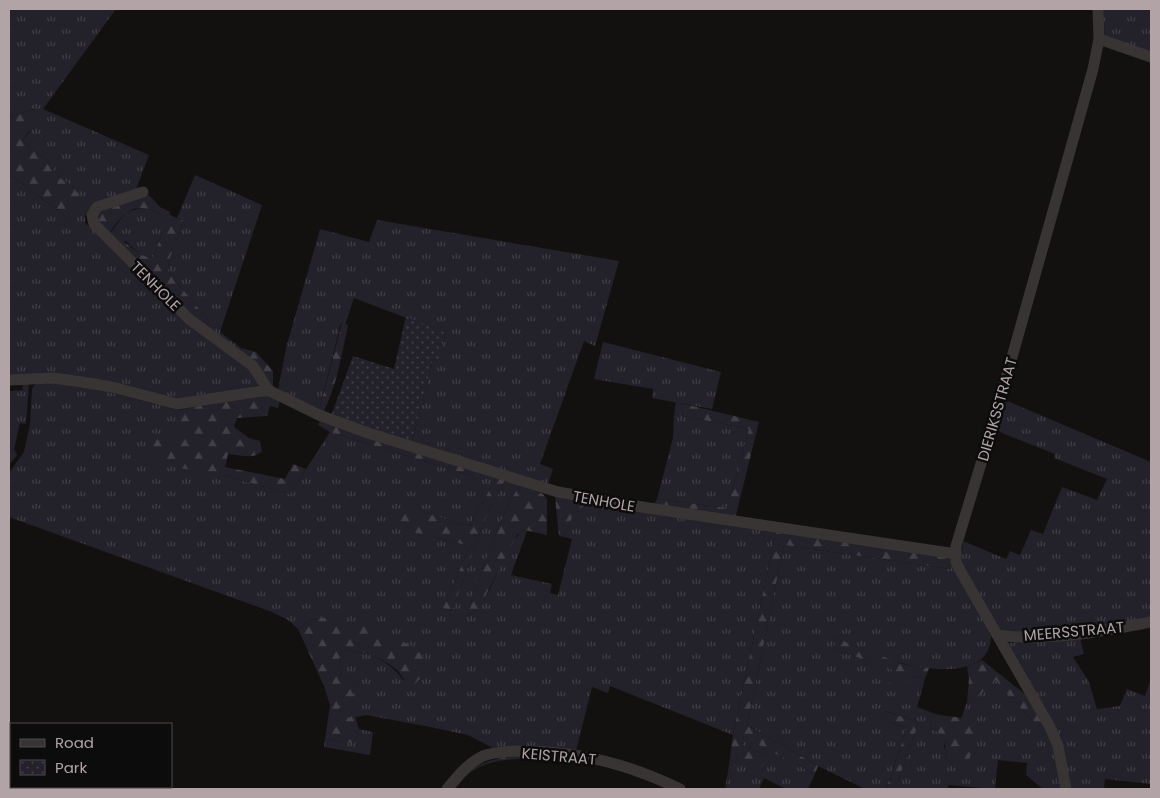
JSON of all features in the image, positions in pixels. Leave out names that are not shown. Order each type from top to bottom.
[{"type":"street","name":"DIERIKSSTRAAT","points":[[1066,789],[1055,738],[961,572],[956,554],[959,533],[996,414],[1093,70],[1099,39],[1098,9]]},
{"type":"street","points":[[1099,39],[1151,57]]},
{"type":"street","name":"TENHOLE","points":[[143,192],[96,208],[92,215],[99,230],[189,319],[253,366],[268,390],[319,415],[368,433],[558,492],[648,508],[956,554]]},
{"type":"street","points":[[9,380],[43,378],[82,382],[112,387],[177,404],[268,390]]},
{"type":"street","name":"MEERSSTRAAT","points":[[997,635],[1035,636],[1088,632],[1151,622]]},
{"type":"street","name":"KEISTRAAT","points":[[447,789],[472,762],[492,754],[516,751],[594,757],[643,772],[680,789]]},
{"type":"green space","points":[[9,9],[116,9],[43,109],[149,155],[135,192],[92,207],[85,216],[85,223],[251,367],[260,385],[184,401],[9,376],[9,174],[68,218],[74,187],[60,178],[45,159],[22,140],[30,132],[37,108],[9,117]]},
{"type":"green space","points":[[1103,9],[1151,9],[1151,54],[1105,36]]},
{"type":"green space","points":[[38,108],[39,120],[22,140],[45,159],[60,178],[74,187],[80,198],[78,207],[68,218],[9,174],[9,117]]},
{"type":"green space","points":[[195,175],[262,205],[220,332],[241,348],[240,353],[203,329],[209,322],[206,317],[168,272],[169,260],[184,221],[177,218]]},
{"type":"green space","points":[[149,195],[160,207],[170,212],[170,215],[184,221],[169,260],[168,272],[206,317],[209,322],[203,329],[117,244],[117,238],[143,256],[153,257],[165,227],[160,224],[163,216],[145,208],[138,208],[125,214],[108,236],[100,227],[97,213]]},
{"type":"green space","points":[[145,207],[164,216],[165,227],[153,257],[142,255],[126,241],[117,244],[108,236],[126,212]]},
{"type":"green space","points":[[377,220],[619,261],[595,346],[584,341],[540,464],[553,469],[548,484],[412,442],[433,359],[437,361],[446,333],[354,298],[345,325],[341,323],[319,411],[278,391],[286,348],[320,229],[369,242]]},
{"type":"green space","points":[[406,316],[446,333],[438,361],[433,359],[412,442],[331,416],[353,356],[394,369]]},
{"type":"green space","points":[[342,323],[348,325],[339,369],[329,401],[324,411],[319,411]]},
{"type":"green space","points":[[603,342],[721,372],[712,409],[652,398],[653,389],[594,379]]},
{"type":"green space","points":[[241,348],[256,352],[273,371],[273,388],[240,353]]},
{"type":"green space","points":[[22,383],[29,383],[26,424],[20,423],[14,449],[17,455],[11,463],[9,462],[9,391],[23,390]]},
{"type":"green space","points":[[54,383],[105,391],[178,410],[178,438],[222,475],[290,494],[330,432],[472,476],[475,470],[497,477],[469,526],[422,512],[409,531],[470,546],[443,608],[452,611],[484,521],[505,480],[522,485],[515,492],[500,524],[468,612],[488,592],[507,550],[524,530],[527,531],[511,575],[552,584],[550,593],[558,595],[572,539],[564,537],[573,515],[587,503],[776,532],[733,735],[610,686],[608,693],[592,687],[576,751],[493,748],[468,735],[425,726],[366,715],[348,719],[340,711],[339,706],[357,684],[341,675],[339,660],[342,650],[368,654],[392,667],[403,680],[424,674],[330,617],[313,619],[298,629],[288,620],[272,612],[9,517],[9,473],[24,452],[30,424],[32,389],[35,384]]},
{"type":"green space","points":[[269,395],[280,399],[278,408],[270,406],[267,416],[237,418],[234,427],[249,438],[260,441],[262,451],[251,456],[228,454],[225,467],[285,479],[293,464],[306,469],[290,494],[222,475],[150,463],[152,433],[178,437],[178,410]]},
{"type":"green space","points":[[1005,400],[1151,462],[1151,620],[1097,629],[1014,635],[1001,631],[996,625],[961,561],[963,541],[1006,559],[1010,551],[1020,555],[1031,530],[1043,534],[1062,487],[1097,500],[1107,479],[1054,458],[1055,454],[1002,433],[999,430],[998,424]]},
{"type":"green space","points":[[676,402],[759,422],[735,519],[653,506],[657,499],[727,508],[749,429],[674,414]]},
{"type":"green space","points":[[674,414],[749,429],[727,508],[657,499],[673,438]]},
{"type":"green space","points":[[321,419],[475,470],[472,476],[330,432],[318,425]]},
{"type":"green space","points":[[497,477],[505,480],[484,521],[452,611],[443,608],[470,546],[408,531],[399,519],[407,512],[422,512],[469,526]]},
{"type":"green space","points":[[522,485],[543,494],[547,499],[547,535],[524,530],[517,535],[474,615],[468,612],[492,544],[515,492]]},
{"type":"green space","points":[[555,497],[587,503],[573,515],[564,537],[559,536]]},
{"type":"green space","points":[[776,532],[953,557],[954,564],[950,569],[784,545],[747,725],[818,766],[815,774],[744,737],[742,745],[766,755],[762,766],[737,756],[735,766],[729,765],[733,735]]},
{"type":"green space","points":[[784,545],[950,569],[954,564],[991,635],[988,649],[981,659],[970,665],[956,668],[927,668],[901,663],[876,655],[836,638],[834,649],[894,670],[905,691],[913,676],[925,679],[917,707],[933,713],[930,729],[948,735],[944,746],[947,758],[976,734],[969,722],[961,719],[967,702],[971,701],[996,680],[1032,721],[1046,728],[1053,743],[1061,789],[1043,789],[1026,775],[1027,763],[998,760],[995,789],[948,785],[948,789],[895,789],[919,722],[885,711],[882,719],[907,728],[886,789],[865,789],[818,766],[747,725]]},
{"type":"green space","points":[[330,617],[365,626],[394,637],[417,650],[427,662],[424,674],[414,685],[406,681],[392,666],[378,658],[356,651],[342,650],[339,660],[341,675],[357,684],[355,694],[339,706],[340,711],[348,718],[355,716],[359,729],[358,736],[352,743],[325,739],[330,705],[324,686],[298,629],[313,619]]},
{"type":"green space","points":[[836,638],[902,664],[929,668],[925,679],[913,676],[905,691],[889,685],[893,670],[834,649]]},
{"type":"green space","points":[[1080,638],[1084,654],[1073,657],[1089,682],[1097,709],[1120,706],[1127,689],[1145,696],[1151,679],[1151,784],[1105,779],[1104,789],[1070,789],[1067,775],[1007,643]]},
{"type":"green space","points":[[982,660],[1026,695],[1046,728],[1036,725],[996,680],[974,700],[967,702],[969,679],[967,667]]},
{"type":"green space","points":[[884,711],[919,722],[895,789],[886,789],[907,728],[882,719]]},
{"type":"green space","points":[[933,713],[957,717],[971,722],[976,733],[976,739],[975,745],[966,761],[952,765],[947,758],[945,744],[947,736],[930,729]]},
{"type":"green space","points":[[359,729],[373,732],[370,755],[324,747],[325,739],[352,743],[358,736]]},
{"type":"green space","points":[[744,736],[815,774],[808,789],[786,789],[764,778],[759,789],[725,789],[729,765],[735,766],[737,756],[766,755],[742,745]]},
{"type":"green space","points":[[509,756],[557,756],[557,760],[513,759],[490,763],[471,772],[455,789],[451,789],[477,766]]}]
